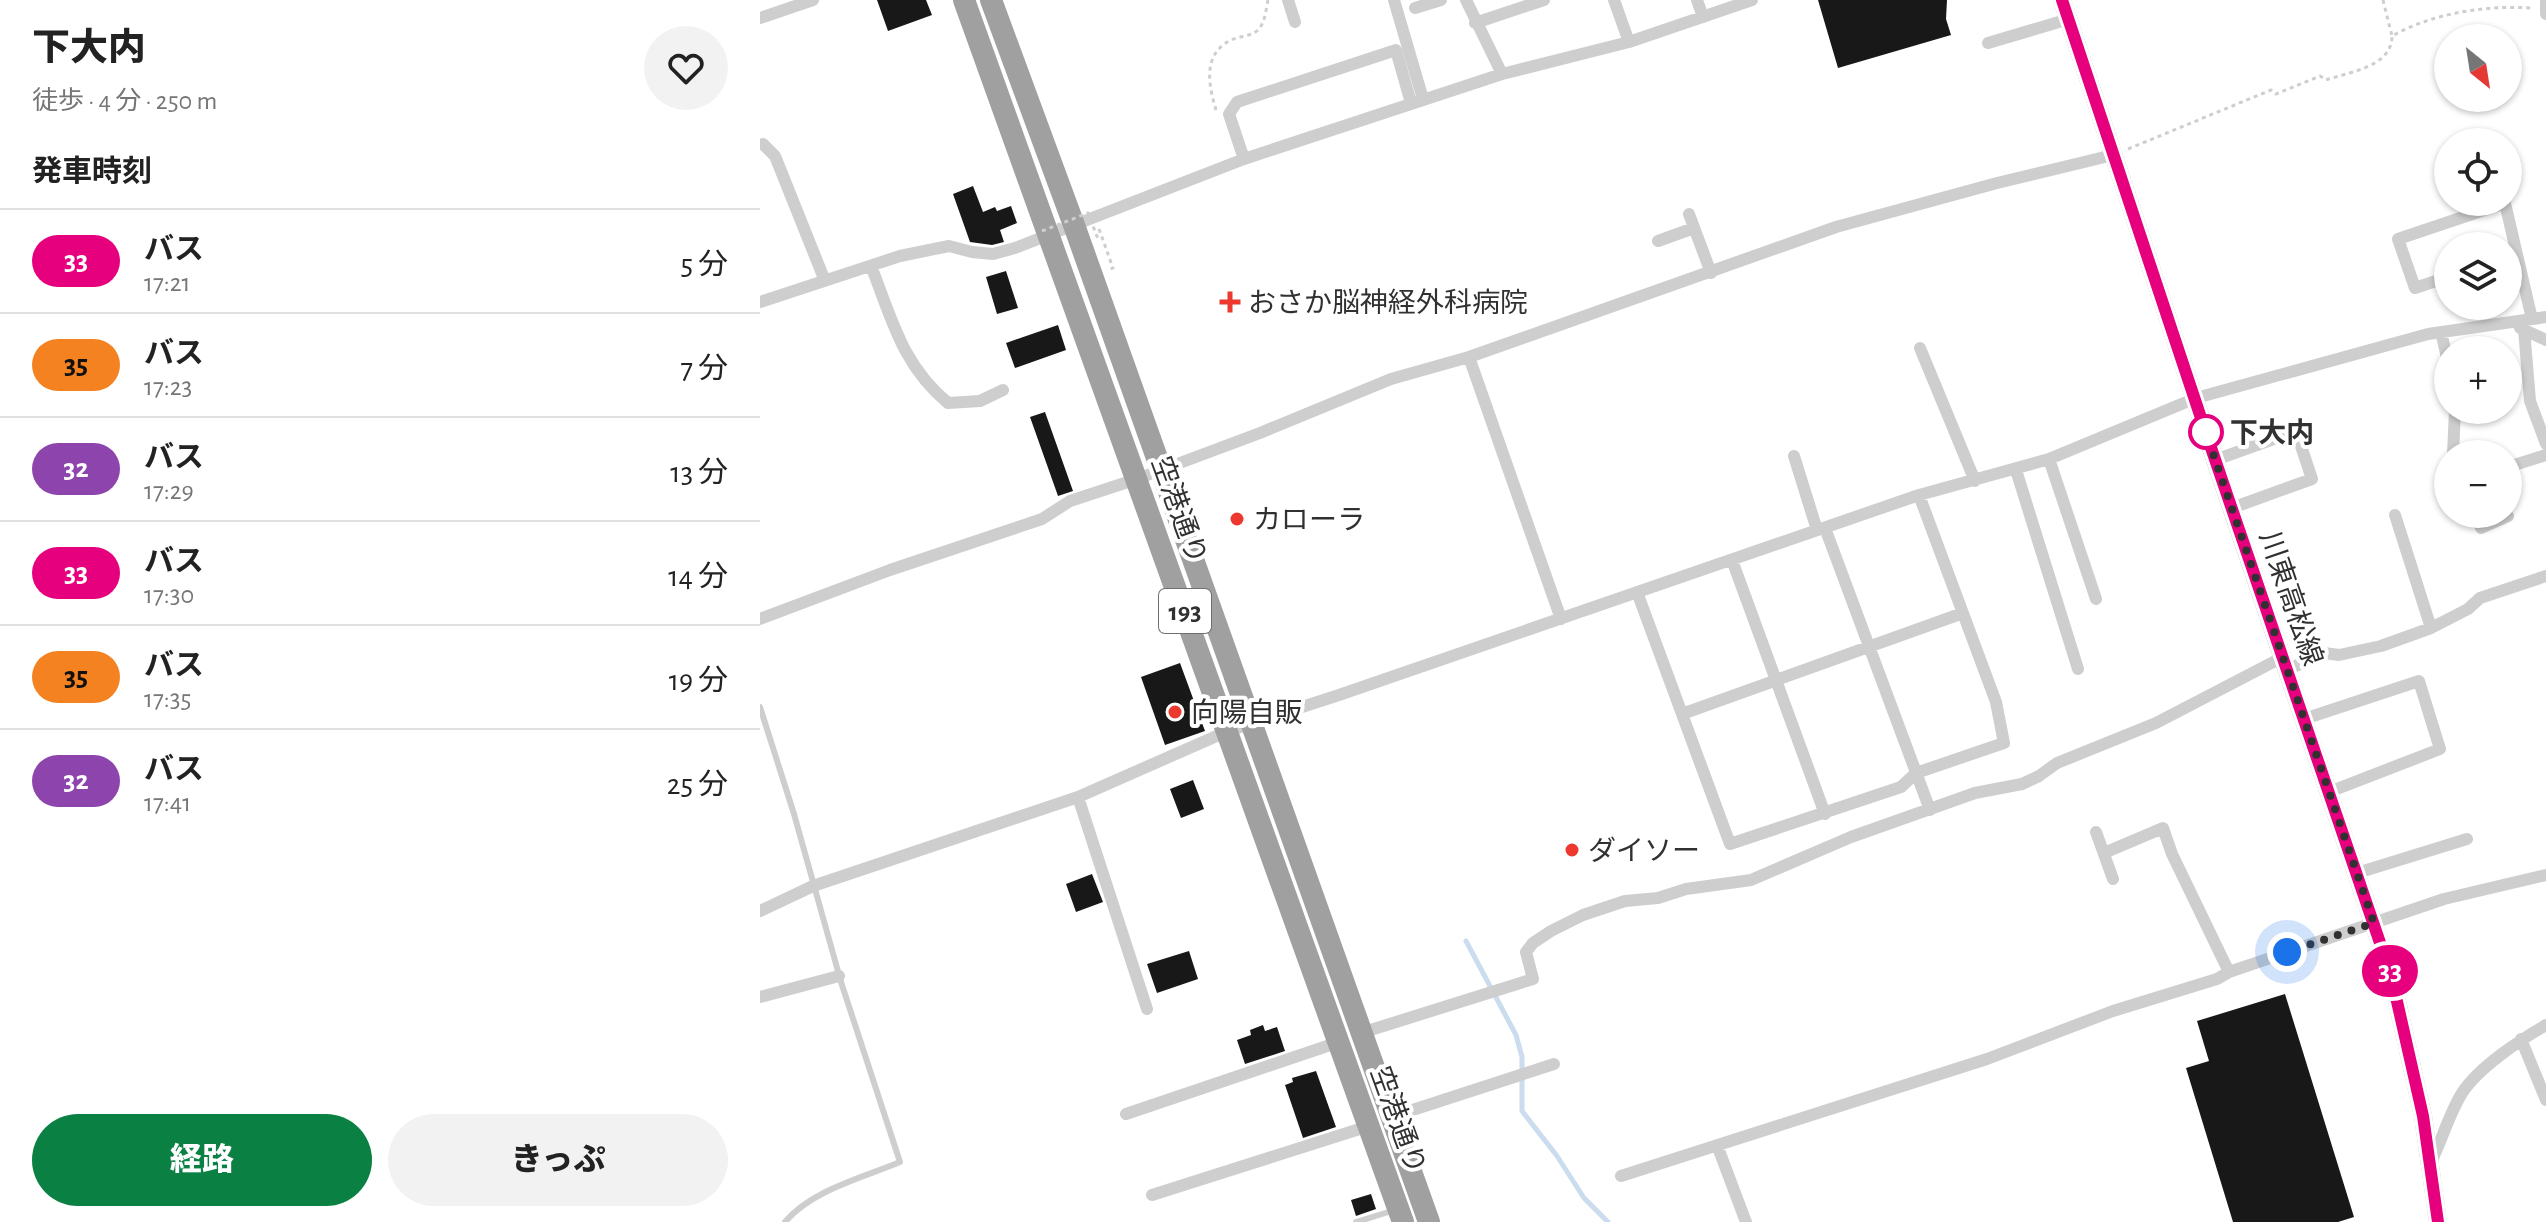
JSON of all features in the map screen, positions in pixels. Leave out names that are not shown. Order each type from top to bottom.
[{"type":"highway","name":"空港通り","points":[[964,0],[1401,1216]]},
{"type":"highway","name":"空港通り","points":[[991,0],[1084,222],[1161,470],[1429,1222]]},
{"type":"main road","name":"川東高松線","points":[[2062,0],[2391,975],[2409,1043],[2438,1222]]},
{"type":"street","points":[[760,18],[813,0]]},
{"type":"street","points":[[1288,0],[1295,22]]},
{"type":"street","points":[[1394,0],[1417,101]]},
{"type":"street","points":[[1415,8],[1441,0]]},
{"type":"street","points":[[1466,0],[1502,74]]},
{"type":"street","points":[[1475,23],[1544,0]]},
{"type":"street","points":[[1614,0],[1629,42]]},
{"type":"street","points":[[1697,0],[1703,17]]},
{"type":"street","points":[[760,302],[871,266],[949,246],[993,254],[1244,159],[1417,101],[1502,74],[1629,42],[1752,0]]},
{"type":"street","points":[[1988,43],[2069,19]]},
{"type":"street","points":[[1244,159],[1229,114],[1237,102],[1396,50],[1417,101]]},
{"type":"street","points":[[761,141],[775,156],[825,281]]},
{"type":"street","points":[[760,619],[890,570],[1042,519],[1070,501],[1273,428],[1391,379],[1469,357],[1836,227],[2113,155]]},
{"type":"street","points":[[2434,282],[2415,288],[2398,239],[2505,203],[2509,232]]},
{"type":"street","points":[[1689,214],[1711,273]]},
{"type":"street","points":[[1658,241],[1694,228]]},
{"type":"street","points":[[871,266],[910,363],[932,389],[948,403],[980,401],[1003,390]]},
{"type":"street","points":[[2522,298],[2528,324],[2530,401],[2546,444]]},
{"type":"street","points":[[760,911],[813,886],[1078,797],[1228,731],[1919,495],[2049,459],[2196,398],[2441,332],[2510,323],[2528,324],[2546,317]]},
{"type":"street","points":[[2528,324],[2546,340]]},
{"type":"street","points":[[2441,332],[2442,336]]},
{"type":"street","points":[[1920,348],[1975,481]]},
{"type":"street","points":[[1469,357],[1561,619]]},
{"type":"street","points":[[2215,460],[2296,431],[2312,479],[2232,508]]},
{"type":"street","points":[[2522,463],[2546,455]]},
{"type":"street","points":[[1794,456],[1930,810]]},
{"type":"street","points":[[2049,459],[2096,599]]},
{"type":"street","points":[[2016,470],[2078,669]]},
{"type":"street","points":[[1637,592],[1730,844],[1825,814],[1901,787],[1916,773],[2004,743],[1996,702],[1919,495]]},
{"type":"street","points":[[2395,515],[2431,628]]},
{"type":"street","points":[[1732,560],[1825,814]]},
{"type":"street","points":[[1361,1033],[1533,979],[1526,952],[1533,943],[1583,915],[1625,901],[1658,898],[1686,889],[1751,880],[1851,837],[1975,793],[2022,784],[2057,763],[2156,723],[2285,663],[2324,653],[2339,655],[2381,646],[2431,628],[2468,609],[2480,598],[2546,576]]},
{"type":"street","points":[[1682,714],[1963,613]]},
{"type":"street","points":[[2304,719],[2419,681],[2440,749],[2329,792]]},
{"type":"street","points":[[1078,797],[1147,1009]]},
{"type":"street","points":[[2104,853],[2163,828],[2172,854],[2229,972]]},
{"type":"street","points":[[2096,832],[2113,879]]},
{"type":"street","points":[[2357,873],[2467,839]]},
{"type":"street","points":[[1621,1176],[1987,1059],[2113,1011],[2217,979],[2229,972],[2444,899],[2546,875]]},
{"type":"street","points":[[760,997],[839,976]]},
{"type":"street","points":[[2430,1164],[2463,1093],[2521,1039],[2546,1025]]},
{"type":"street","points":[[2521,1039],[2546,1100]]},
{"type":"street","points":[[1126,1114],[1339,1042]]},
{"type":"street","points":[[1391,1117],[1554,1064]]},
{"type":"street","points":[[1152,1195],[1369,1126]]},
{"type":"street","points":[[1717,1145],[1746,1222]]},
{"type":"lane","points":[[760,707],[839,976],[900,1162],[817,1196],[797,1207],[785,1222]]},
{"type":"lane","points":[[1356,1222],[1401,1216]]},
{"type":"path","points":[[2113,155],[2271,90],[2276,94],[2320,76],[2326,80],[2382,60],[2392,47],[2383,0]]},
{"type":"path","points":[[2392,36],[2446,16],[2503,6],[2545,8]]},
{"type":"path","points":[[1046,232],[1088,213],[1098,239]]},
{"type":"path","points":[[1084,222],[1113,268],[1108,270],[1107,265]]},
{"type":"building","points":[[877,0],[926,0],[932,15],[888,31]]},
{"type":"building","points":[[1818,0],[1947,0],[1946,19],[1951,35],[1838,68]]},
{"type":"building","points":[[973,186],[983,212],[1011,206],[1017,223],[1000,230],[1004,242],[992,245],[970,242],[953,194]]},
{"type":"building","points":[[1006,271],[1018,308],[997,314],[986,277]]},
{"type":"building","points":[[1058,325],[1066,350],[1015,368],[1006,343]]},
{"type":"building","points":[[1045,412],[1073,491],[1058,496],[1030,417]]},
{"type":"building","points":[[1180,663],[1205,731],[1165,745],[1141,677]]},
{"type":"building","points":[[1193,780],[1204,809],[1181,818],[1170,789]]},
{"type":"building","points":[[1092,874],[1103,902],[1076,912],[1066,884]]},
{"type":"building","points":[[1189,951],[1198,979],[1157,993],[1147,964]]},
{"type":"building","points":[[2285,994],[2354,1217],[2338,1222],[2233,1222],[2186,1068],[2209,1061],[2197,1021]]},
{"type":"building","points":[[1263,1025],[1265,1031],[1277,1027],[1285,1051],[1245,1064],[1237,1040],[1251,1035],[1250,1030]]},
{"type":"building","points":[[1316,1071],[1336,1127],[1303,1138],[1285,1085],[1293,1082],[1292,1078]]},
{"type":"building","points":[[1371,1194],[1376,1209],[1356,1216],[1351,1200]]},
{"type":"waterway","points":[[1466,941],[1516,1035],[1522,1057],[1522,1111],[1584,1198],[1608,1222]]},
{"type":"bus line","name":"33","points":[[2062,0],[2391,975],[2409,1043],[2423,1116],[2438,1222]]},
{"type":"place","name":"おさか脳神経外科病院","points":[[1230,302]]},
{"type":"place","name":"下大内","points":[[2206,432]]},
{"type":"place","name":"カローラ","points":[[1237,519]]},
{"type":"place","name":"向陽自販","points":[[1175,712]]},
{"type":"place","name":"ダイソー","points":[[1572,850]]},
{"type":"route","points":[[2206,432],[2374,923],[2287,952]]}]
